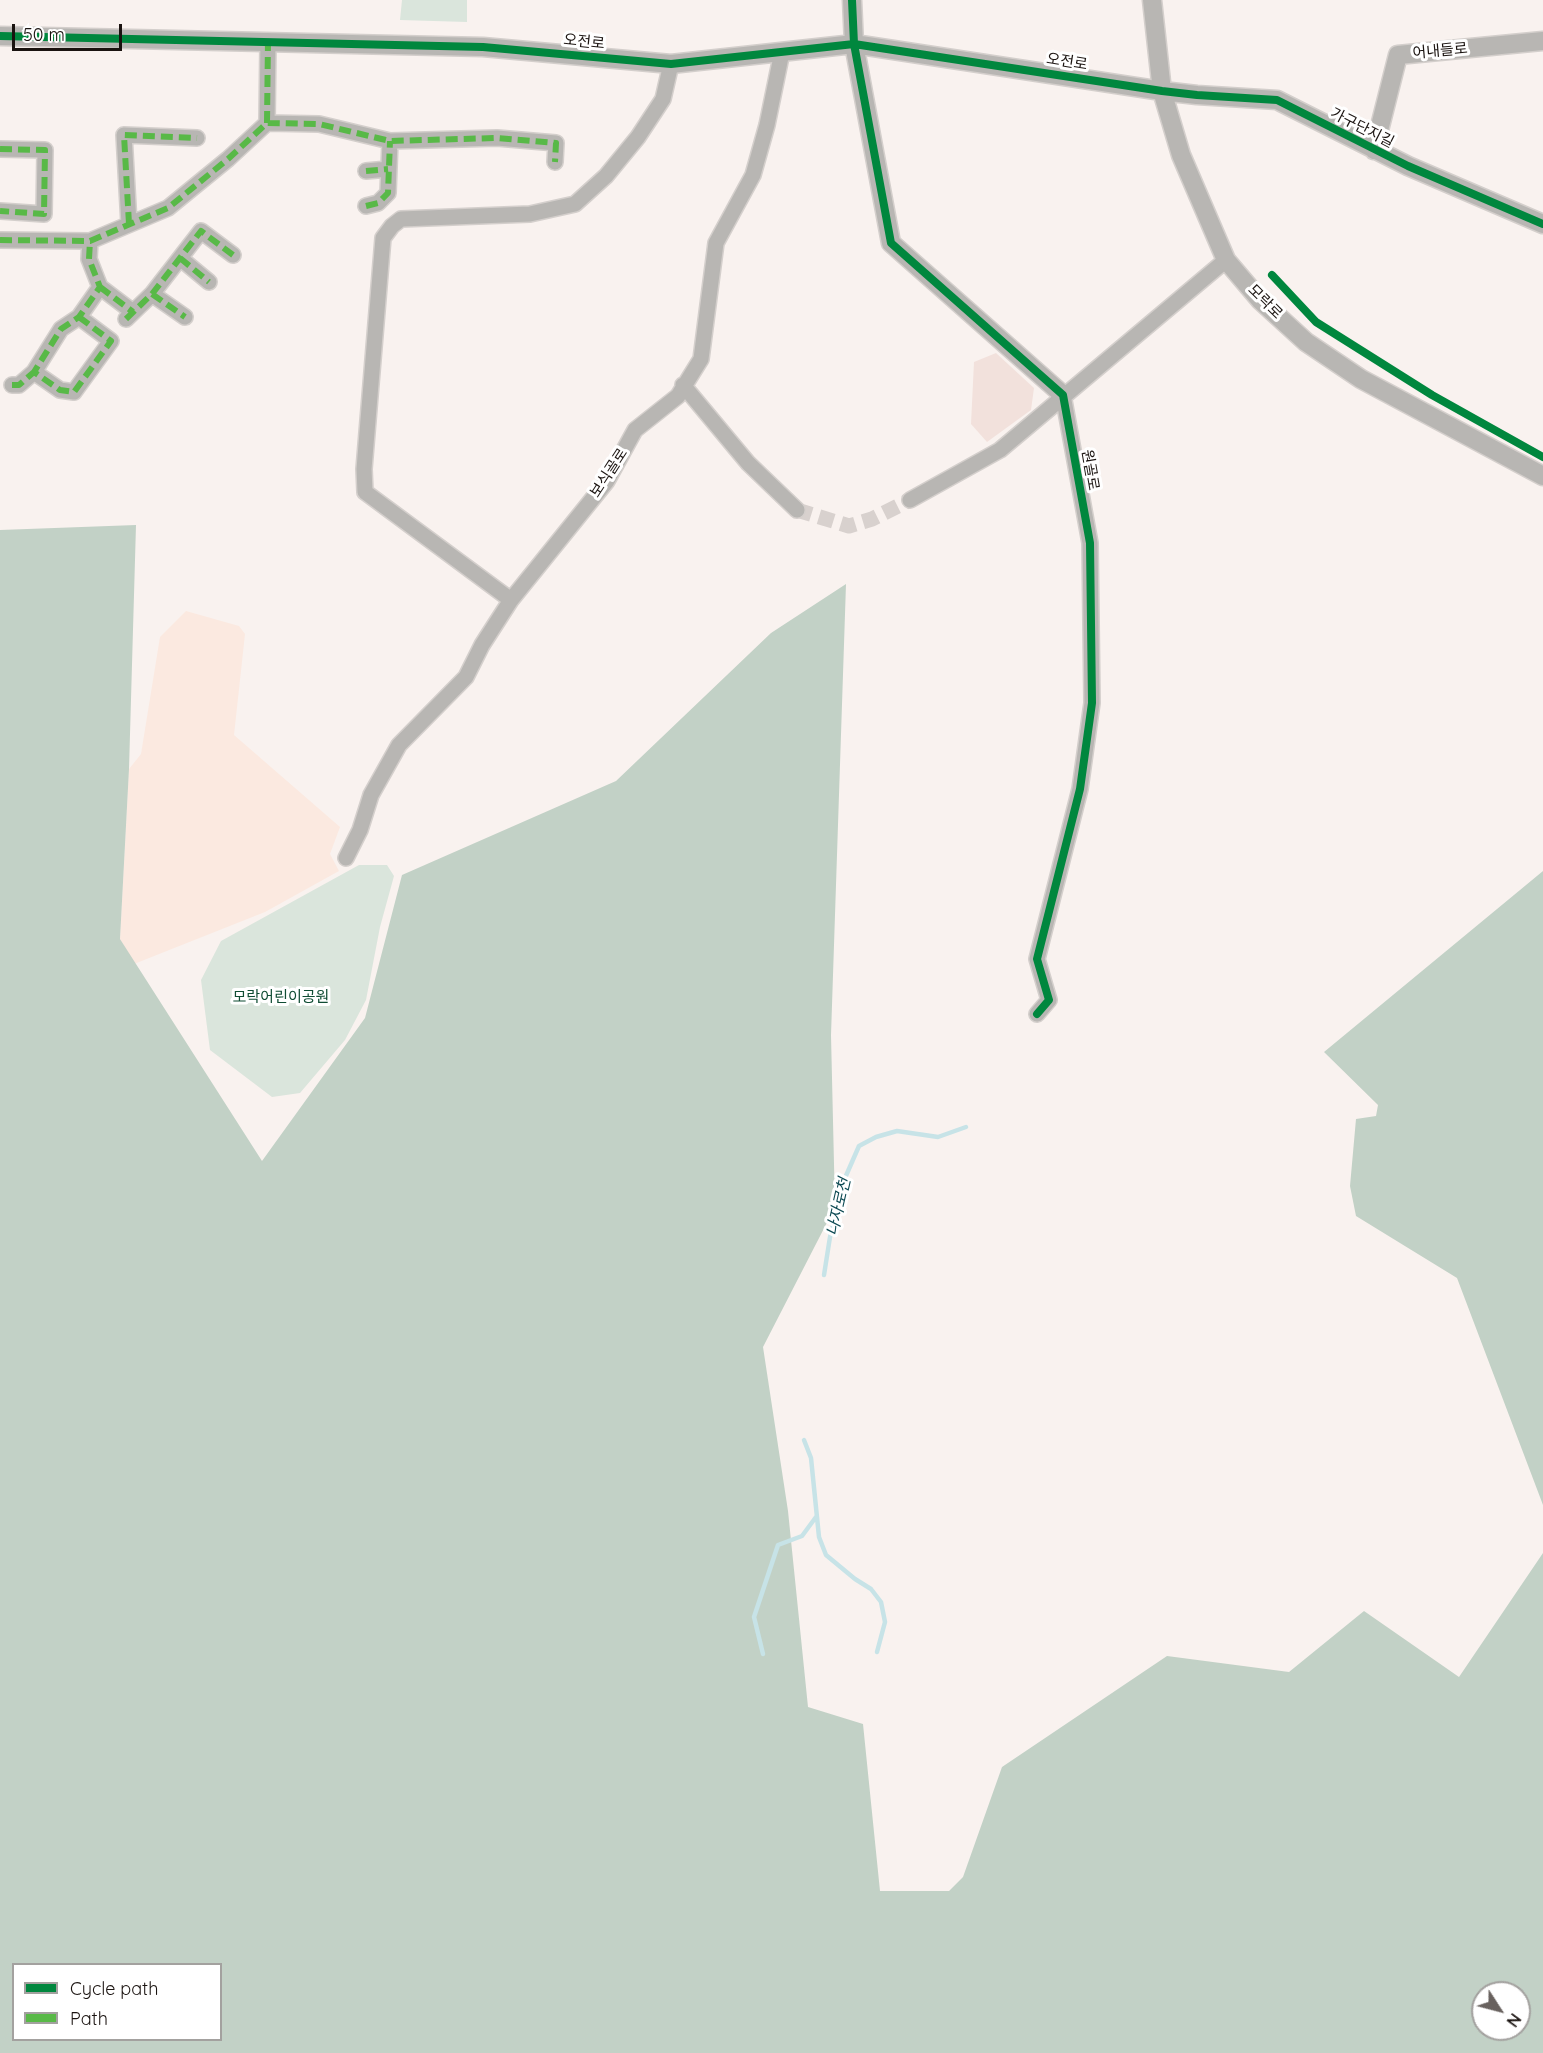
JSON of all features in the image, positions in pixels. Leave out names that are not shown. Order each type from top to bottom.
[{"type":"street","points":[[852,0],[854,44],[891,243],[1063,395]]},
{"type":"street","name":"모락로","points":[[1152,0],[1161,91],[1181,155],[1226,260],[1260,300],[1306,342],[1362,379],[1543,476]]},
{"type":"street","name":"오전로","points":[[0,36],[483,47],[671,64],[854,44],[1161,91]]},
{"type":"street","points":[[267,123],[268,41]]},
{"type":"street","name":"어내들로","points":[[1374,150],[1398,55],[1543,41]]},
{"type":"street","name":"보식골로","points":[[346,858],[360,830],[371,795],[399,745],[465,677],[482,645],[511,600],[607,481],[635,430],[678,396],[701,359],[716,243],[753,175],[767,125],[782,52]]},
{"type":"street","points":[[511,600],[365,492],[364,469],[383,238],[401,219],[530,214],[575,204],[606,176],[638,137],[663,99],[671,64]]},
{"type":"street","name":"가구단지길","points":[[1161,91],[1278,100],[1374,150],[1543,224]]},
{"type":"street","points":[[0,240],[90,241],[168,207],[228,159],[267,123],[320,124],[390,141],[497,138],[556,143],[555,162]]},
{"type":"street","points":[[129,224],[124,135],[197,138]]},
{"type":"street","points":[[366,206],[378,203],[388,193],[390,141]]},
{"type":"street","points":[[0,149],[45,150],[44,214],[0,211],[0,201]]},
{"type":"street","points":[[366,171],[388,169]]},
{"type":"street","points":[[90,241],[89,259],[100,287],[130,315],[152,294],[201,231],[234,255]]},
{"type":"street","points":[[180,258],[209,282]]},
{"type":"street","points":[[910,500],[1000,450],[1226,260]]},
{"type":"street","points":[[12,385],[19,385],[34,372],[61,329],[79,317],[100,287]]},
{"type":"street","points":[[152,294],[185,317]]},
{"type":"street","points":[[34,372],[60,390],[75,392],[111,342],[79,317]]},
{"type":"street","points":[[683,385],[748,464],[797,510]]},
{"type":"street","name":"원골로","points":[[1037,1014],[1049,1000],[1037,959],[1080,789],[1092,703],[1090,543],[1063,395]]},
{"type":"shaded area","points":[[996,353],[1034,388],[1031,410],[987,442],[971,424],[974,362]]},
{"type":"shaded area","points":[[186,611],[239,626],[245,634],[234,735],[340,827],[330,854],[339,871],[265,912],[134,964],[120,939],[129,769],[141,754],[160,637]]},
{"type":"green space","points":[[402,0],[467,0],[467,22],[400,20]]},
{"type":"green space","points":[[136,525],[129,769],[120,939],[262,1161],[365,1018],[402,875],[616,781],[771,633],[846,584],[831,1035],[835,1207],[763,1347],[788,1511],[808,1707],[863,1724],[880,1891],[949,1891],[963,1877],[1002,1767],[1167,1656],[1289,1672],[1364,1611],[1459,1677],[1543,1553],[1543,2053],[0,2053],[0,530]]},
{"type":"green space","name":"모락어린이공원","points":[[359,865],[387,865],[394,876],[380,927],[366,1000],[345,1040],[300,1093],[272,1097],[210,1050],[201,980],[221,941]]},
{"type":"green space","points":[[1543,871],[1543,1505],[1457,1278],[1356,1216],[1350,1186],[1356,1119],[1376,1116],[1378,1105],[1324,1052]]},
{"type":"waterway","name":"나자로천","points":[[824,1275],[830,1237],[845,1178],[859,1146],[876,1137],[897,1131],[938,1137],[966,1127]]},
{"type":"waterway","name":"나자로천","points":[[804,1440],[811,1458],[819,1537],[826,1555],[871,1589],[881,1602],[885,1622],[877,1652]]},
{"type":"waterway","points":[[763,1654],[754,1617],[778,1545],[802,1536],[816,1517]]},
{"type":"tunnel","points":[[797,510],[849,526],[872,519],[910,500]]},
{"type":"marked path","points":[[267,123],[268,41]]},
{"type":"marked path","points":[[0,240],[90,241],[168,208],[228,159],[267,123],[319,124],[390,141],[497,138],[556,143],[555,162]]},
{"type":"marked path","points":[[129,224],[124,135],[197,138]]},
{"type":"marked path","points":[[366,206],[378,203],[388,193],[390,141]]},
{"type":"marked path","points":[[0,149],[45,150],[44,214],[0,211]]},
{"type":"marked path","points":[[366,171],[388,169]]},
{"type":"marked path","points":[[126,319],[152,294],[201,231],[233,255]]},
{"type":"marked path","points":[[79,317],[111,341],[74,392],[60,390],[34,372],[61,329],[79,317],[100,287],[89,259],[90,241]]},
{"type":"marked path","points":[[180,258],[209,282]]},
{"type":"marked path","points":[[100,287],[133,312]]},
{"type":"marked path","points":[[152,294],[185,317]]},
{"type":"marked path","points":[[12,385],[19,385],[34,372]]},
{"type":"cycle path","points":[[852,0],[854,44],[891,243],[1063,395],[1090,543],[1092,703],[1080,789],[1037,959],[1049,1000],[1037,1014]]},
{"type":"cycle path","points":[[0,36],[483,47],[671,64],[854,44],[1162,91],[1277,100],[1408,166],[1543,224]]},
{"type":"cycle path","points":[[1272,275],[1316,322],[1432,395],[1543,457]]}]
